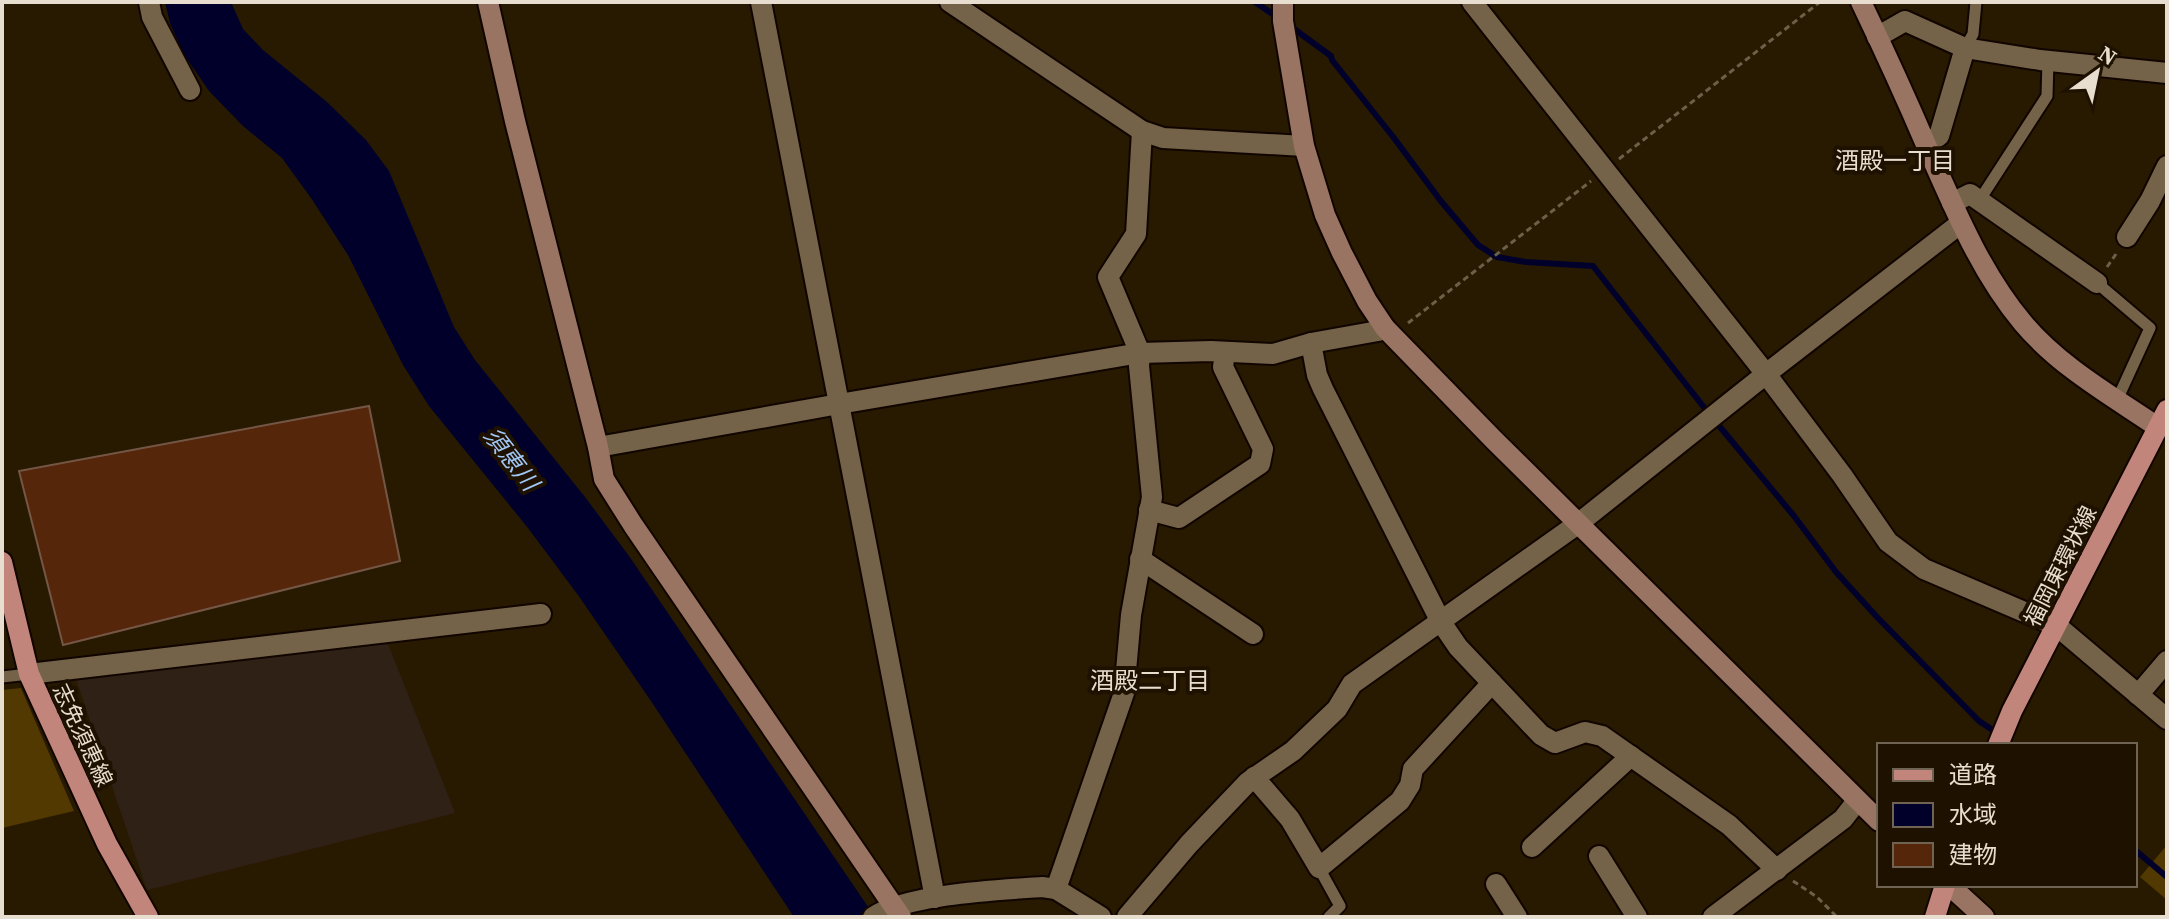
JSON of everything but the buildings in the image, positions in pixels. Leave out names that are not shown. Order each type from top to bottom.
[{"type":"main road","name":"福岡東環状線","points":[[1999,743],[2012,711],[2164,423]]},
{"type":"main road","name":"志免須恵線","points":[[2,562],[29,674],[107,844],[148,917]]},
{"type":"main road","points":[[1935,917],[1946,887]]},
{"type":"street","points":[[149,2],[152,17],[190,90]]},
{"type":"street","points":[[488,2],[604,479],[887,913],[935,898],[1042,887],[1056,889],[1101,917]]},
{"type":"street","points":[[761,2],[935,898]]},
{"type":"street","points":[[950,2],[1142,131],[1163,138],[1304,146]]},
{"type":"street","points":[[1283,2],[1283,21],[1304,146],[1330,228],[1367,301],[1389,332],[1433,380],[1877,819]]},
{"type":"street","points":[[1472,2],[1766,374],[1888,542],[1924,569],[2057,626],[2167,719]]},
{"type":"street","points":[[1861,2],[1961,223],[2023,323],[2053,354],[2117,400],[2164,423]]},
{"type":"street","points":[[1877,37],[1905,21],[1965,48],[2048,61],[2167,73]]},
{"type":"street","points":[[1926,143],[1939,136],[1965,48]]},
{"type":"street","points":[[1056,889],[1124,693],[1131,615],[1152,497],[1140,353],[1108,277],[1136,234],[1142,131]]},
{"type":"street","points":[[2127,237],[2162,191],[2167,166]]},
{"type":"street","points":[[1952,203],[1970,194],[2097,283]]},
{"type":"street","points":[[1127,917],[1189,844],[1254,777],[1293,751],[1337,709],[1352,684],[1579,523],[1961,223]]},
{"type":"street","points":[[598,447],[1140,353],[1273,354],[1311,343],[1378,331],[1389,332]]},
{"type":"street","points":[[1311,343],[1317,375],[1441,622],[1458,647],[1541,735],[1555,743],[1585,732],[1602,736],[1729,825],[1777,870]]},
{"type":"street","points":[[1149,510],[1179,518],[1260,464],[1263,449],[1223,367],[1225,352]]},
{"type":"street","points":[[1140,559],[1253,634]]},
{"type":"street","points":[[29,674],[541,614]]},
{"type":"street","points":[[2138,695],[2167,661]]},
{"type":"street","points":[[1254,777],[1290,819],[1319,868],[1400,801],[1410,785],[1413,769],[1492,683]]},
{"type":"street","points":[[1532,847],[1631,756]]},
{"type":"street","points":[[1713,917],[1843,819],[1857,801]]},
{"type":"street","points":[[1599,856],[1637,917]]},
{"type":"street","points":[[1496,884],[1517,917]]},
{"type":"street","points":[[1949,887],[1984,917]]},
{"type":"lane","points":[[1965,48],[1973,34],[1976,2]]},
{"type":"lane","points":[[1979,201],[2047,96],[2048,61]]},
{"type":"lane","points":[[2097,283],[2150,328],[2117,400]]},
{"type":"lane","points":[[2,677],[29,674]]},
{"type":"lane","points":[[1319,868],[1340,906],[1329,917]]},
{"type":"path","points":[[1389,332],[1605,170],[1820,2]]},
{"type":"path","points":[[2097,283],[2127,237]]},
{"type":"path","points":[[1777,870],[1817,897],[1837,917]]},
{"type":"shaded area","points":[[388,644],[455,813],[147,890],[76,679]]},
{"type":"shaded area","points":[[21,688],[74,811],[2,828],[2,690]]},
{"type":"shaded area","points":[[2167,845],[2167,900],[2140,877]]},
{"type":"water","name":"須恵川","points":[[165,2],[231,2],[243,29],[263,50],[327,102],[366,140],[389,171],[454,327],[475,360],[629,556],[875,917],[794,917],[578,595],[429,406],[403,365],[348,255],[311,198],[282,158],[243,126],[209,91],[183,53]]},
{"type":"waterway","points":[[1255,2],[1277,17]]},
{"type":"waterway","points":[[1290,26],[1331,56],[1478,245],[1497,257],[1593,266],[1836,572],[1979,721],[1997,733]]},
{"type":"waterway","points":[[2137,852],[2167,877]]},
{"type":"district","name":"酒殿一丁目","points":[[1895,161]]},
{"type":"district","name":"酒殿二丁目","points":[[1150,681]]}]
